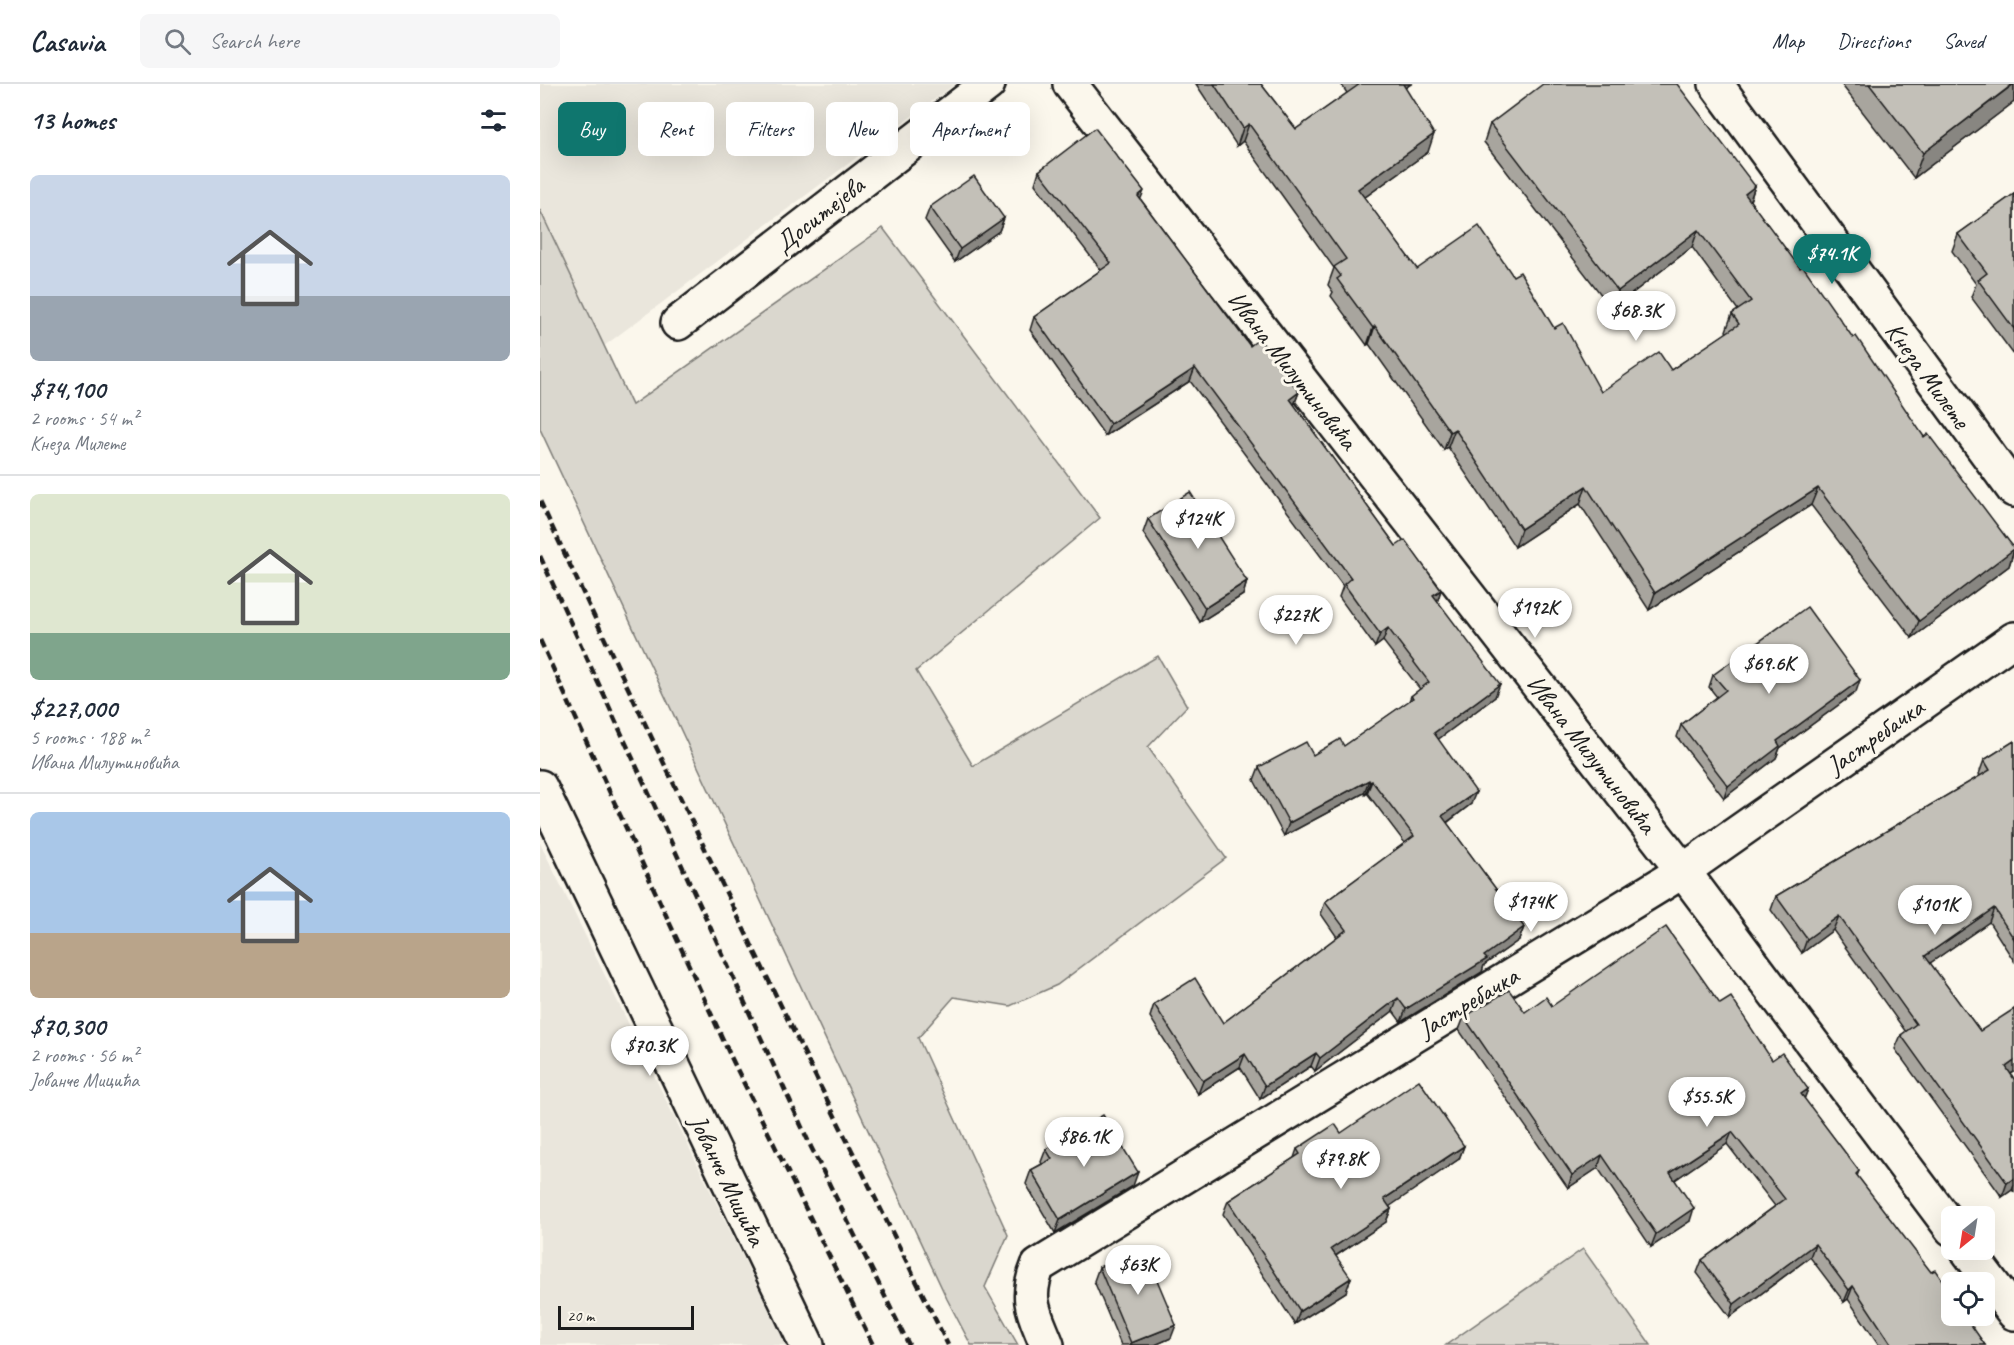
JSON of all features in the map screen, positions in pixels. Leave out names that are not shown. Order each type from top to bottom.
[{"type":"street","name":"Доситејева","points":[[678,323],[988,84]]},
{"type":"street","name":"Ивана Милутиновића","points":[[1070,84],[1683,871],[1941,1214]]},
{"type":"street","name":"Кнеза Милете","points":[[1716,84],[2014,490]]},
{"type":"street","name":"Јастребачка","points":[[1047,1345],[1030,1302],[1032,1281],[1038,1266],[1683,871],[2014,639]]},
{"type":"street","name":"Јованче Мицића","points":[[540,787],[807,1345]]},
{"type":"street","points":[[1975,1260],[2014,1312]]},
{"type":"shaded area","points":[[540,84],[955,84],[931,102],[910,102],[910,118],[898,127],[898,102],[826,102],[826,156],[859,156],[604,346],[540,210]]},
{"type":"shaded area","points":[[540,210],[632,405],[883,228],[1100,518],[916,671],[973,766],[1158,656],[1187,706],[1148,747],[1226,858],[1057,985],[1010,1006],[954,997],[918,1038],[1008,1235],[985,1287],[1018,1345],[971,1345],[947,1299],[540,429]]},
{"type":"shaded area","points":[[540,843],[786,1345],[540,1345]]},
{"type":"shaded area","points":[[1583,1249],[1651,1345],[1446,1345]]},
{"type":"building","points":[[1214,84],[1261,84],[1296,129],[1360,84],[1403,84],[1434,134],[1358,189],[1417,269],[1479,226],[1513,276],[1520,272],[1554,328],[1563,323],[1601,392],[1659,352],[1671,370],[1739,324],[1732,314],[1751,301],[1698,230],[1618,291],[1490,124],[1543,84],[1677,84],[1755,186],[1745,194],[1800,268],[1803,266],[1853,338],[1856,336],[1924,437],[1928,434],[2014,549],[1919,621],[1818,488],[1655,593],[1586,486],[1521,529],[1455,429],[1450,432],[1375,326],[1373,328],[1337,279],[1341,276],[1334,267],[1346,259],[1249,124],[1243,128]]},
{"type":"building","points":[[1869,84],[2013,84],[1923,153]]},
{"type":"building","points":[[1095,128],[1144,191],[1138,196],[1250,346],[1259,339],[1299,392],[1290,399],[1396,546],[1405,540],[1441,590],[1433,595],[1500,684],[1434,733],[1476,792],[1442,816],[1524,927],[1484,956],[1487,959],[1406,1009],[1398,998],[1320,1058],[1316,1053],[1265,1086],[1245,1054],[1203,1081],[1154,1004],[1195,978],[1223,1023],[1346,930],[1325,902],[1414,836],[1369,780],[1289,823],[1259,767],[1306,742],[1313,755],[1340,739],[1344,746],[1413,698],[1411,696],[1429,682],[1388,628],[1380,634],[1344,584],[1351,578],[1195,368],[1110,424],[1034,317],[1111,263],[1039,171]]},
{"type":"building","points":[[974,176],[1004,218],[960,249],[930,207]]},
{"type":"building","points":[[2014,194],[2014,329],[1978,280],[1987,273],[1958,234]]},
{"type":"building","points":[[1190,492],[1247,581],[1205,608],[1148,519]]},
{"type":"building","points":[[1807,607],[1860,680],[1777,741],[1780,746],[1728,786],[1681,725],[1726,690],[1713,675]]},
{"type":"building","points":[[2014,741],[2014,939],[1994,908],[1925,956],[1980,1031],[2014,1009],[2014,1061],[2006,1067],[2014,1079],[2014,1178],[2007,1183],[1901,1035],[1916,1024],[1839,916],[1807,939],[1776,896],[1990,770],[1984,760]]},
{"type":"building","points":[[1666,927],[1720,1004],[1731,997],[1772,1060],[1782,1053],[1808,1089],[1801,1094],[1859,1171],[1856,1174],[1931,1272],[1935,1270],[1941,1278],[1941,1326],[1972,1326],[1985,1345],[1892,1345],[1853,1286],[1849,1290],[1815,1244],[1734,1304],[1702,1260],[1785,1199],[1732,1132],[1670,1173],[1694,1208],[1656,1234],[1602,1155],[1572,1175],[1464,1017],[1509,990],[1525,1012],[1546,997],[1552,1006]]},
{"type":"building","points":[[1419,1080],[1464,1146],[1384,1199],[1391,1209],[1331,1249],[1351,1278],[1300,1311],[1228,1201],[1300,1154],[1297,1149],[1335,1124],[1341,1133]]},
{"type":"building","points":[[1103,1115],[1138,1172],[1060,1220],[1031,1170],[1052,1159],[1046,1149]]},
{"type":"building","points":[[1144,1249],[1176,1325],[1131,1343],[1099,1267]]},
{"type":"railway","points":[[540,501],[741,924],[948,1345]]},
{"type":"railway","points":[[540,556],[811,1147],[909,1345]]},
{"type":"railway","points":[[540,640],[730,1055],[873,1345]]}]
